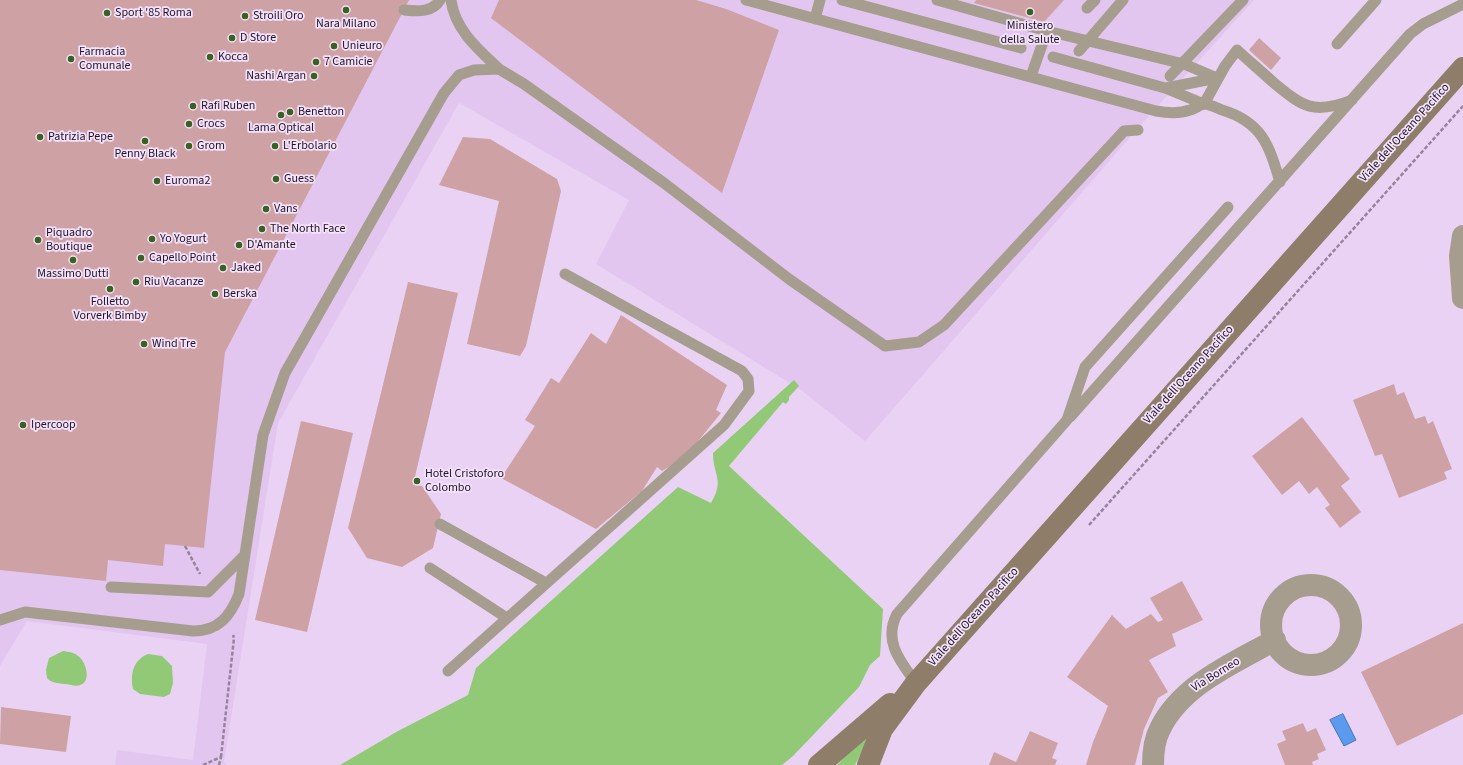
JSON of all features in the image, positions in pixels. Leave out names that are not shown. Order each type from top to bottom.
[{"type":"main road","name":"Viale dell'Oceano Pacifico","points":[[916,683],[1463,68]]},
{"type":"main road","points":[[819,765],[916,683]]},
{"type":"main road","points":[[868,765],[882,729],[916,683]]},
{"type":"street","points":[[1463,236],[1460,256],[1463,298]]},
{"type":"street","name":"Via Borneo","points":[[1153,765],[1153,752],[1160,728],[1183,698],[1218,672],[1275,640]]},
{"type":"lane","points":[[404,10],[421,11],[430,9],[440,0]]},
{"type":"lane","points":[[451,0],[453,14],[460,27],[499,69],[524,84],[664,182],[789,279],[885,346],[919,342],[944,325],[1119,136],[1124,132],[1138,130]]},
{"type":"lane","points":[[746,0],[1166,113],[1186,111],[1204,104],[1218,78],[1237,50],[1300,104],[1314,107],[1325,107],[1353,99]]},
{"type":"lane","points":[[815,19],[820,0]]},
{"type":"lane","points":[[842,0],[1021,48]]},
{"type":"lane","points":[[936,0],[1048,31],[1184,64],[1218,78]]},
{"type":"lane","points":[[1079,51],[1123,0]]},
{"type":"lane","points":[[1170,76],[1243,0]]},
{"type":"lane","points":[[1337,44],[1376,0]]},
{"type":"lane","points":[[916,683],[894,648],[891,640],[891,628],[897,614],[1067,420],[1416,28],[1444,12],[1463,4]]},
{"type":"lane","points":[[1031,76],[1048,31]]},
{"type":"lane","points":[[1053,57],[1165,88],[1236,115],[1257,129],[1268,144],[1280,182]]},
{"type":"lane","points":[[0,620],[25,612],[192,631],[213,628],[223,620],[232,610],[239,594],[263,435],[285,373],[444,92],[459,75],[474,70],[499,69]]},
{"type":"lane","points":[[1165,88],[1218,78]]},
{"type":"lane","points":[[1067,420],[1085,367],[1228,207]]},
{"type":"lane","points":[[448,671],[724,425],[749,390],[748,379],[742,371],[565,274]]},
{"type":"lane","points":[[440,524],[546,583]]},
{"type":"lane","points":[[111,587],[208,592],[244,556]]},
{"type":"lane","points":[[430,568],[507,618]]},
{"type":"path","points":[[1086,529],[1463,106]]},
{"type":"path","points":[[185,546],[208,592]]},
{"type":"path","points":[[219,765],[234,638],[223,620]]},
{"type":"path","points":[[203,765],[221,757]]},
{"type":"shaded area","points":[[0,0],[1254,0],[1146,119],[865,441],[801,390],[596,264],[629,200],[459,103],[278,423],[224,762],[227,765],[115,765],[117,750],[193,760],[207,644],[27,621],[0,666]]},
{"type":"green space","points":[[794,380],[799,386],[789,397],[786,404],[783,402],[729,466],[883,609],[880,656],[870,665],[859,687],[793,756],[782,765],[340,765],[398,731],[468,695],[476,668],[678,487],[711,503],[718,483],[713,461],[713,453]]},
{"type":"green space","points":[[63,651],[75,654],[83,662],[87,676],[84,683],[74,686],[50,681],[47,678],[46,670],[49,658]]},
{"type":"green space","points":[[148,654],[162,656],[172,666],[173,683],[170,694],[164,697],[140,694],[133,689],[132,673],[134,668],[139,660]]},
{"type":"green space","points":[[865,737],[869,738],[855,765],[837,765]]},
{"type":"water","points":[[1343,714],[1356,740],[1344,746],[1330,720]]},
{"type":"building","name":"Euroma2","points":[[0,0],[409,0],[225,352],[204,548],[165,544],[163,566],[108,560],[106,581],[0,570]]},
{"type":"building","points":[[499,0],[696,0],[726,9],[779,30],[722,193],[491,18]]},
{"type":"building","name":"Ministero della Salute","points":[[976,0],[1064,0],[1044,22],[974,3]]},
{"type":"building","points":[[1259,38],[1281,58],[1271,70],[1249,50]]},
{"type":"building","points":[[463,137],[490,139],[557,179],[561,191],[526,346],[520,356],[467,344],[499,201],[439,185]]},
{"type":"building","points":[[408,282],[458,293],[413,485],[422,486],[441,514],[433,548],[402,567],[367,558],[348,528]]},
{"type":"building","points":[[621,315],[727,385],[716,410],[721,413],[685,457],[662,471],[657,467],[642,491],[596,529],[501,478],[535,426],[525,420],[551,378],[559,383],[591,333],[606,344]]},
{"type":"building","points":[[1394,384],[1397,395],[1404,392],[1415,419],[1425,416],[1428,424],[1433,421],[1452,469],[1444,472],[1447,479],[1399,498],[1382,454],[1375,456],[1353,400]]},
{"type":"building","points":[[1302,417],[1350,479],[1341,486],[1361,512],[1340,528],[1325,508],[1330,505],[1317,487],[1309,494],[1299,481],[1282,495],[1252,456]]},
{"type":"building","points":[[301,421],[353,433],[307,632],[255,620]]},
{"type":"building","points":[[1182,581],[1203,620],[1172,634],[1176,646],[1149,660],[1168,692],[1158,698],[1144,729],[1135,765],[1086,765],[1093,742],[1108,706],[1067,677],[1112,615],[1126,629],[1151,614],[1158,622],[1163,620],[1150,598]]},
{"type":"building","points":[[1463,623],[1463,714],[1397,746],[1361,672]]},
{"type":"building","points":[[1,707],[71,716],[66,752],[0,744]]},
{"type":"building","points":[[1303,723],[1307,732],[1316,728],[1326,750],[1317,754],[1319,759],[1312,762],[1313,765],[1285,765],[1277,744],[1286,740],[1282,731]]},
{"type":"building","points":[[1030,731],[1058,743],[1052,758],[1057,760],[1055,765],[989,765],[994,752],[1016,762]]},
{"type":"place","name":"Nara Milano","points":[[346,10]]},
{"type":"place","name":"Ministero della Salute","points":[[1030,12]]},
{"type":"place","name":"Sport '85 Roma","points":[[107,13]]},
{"type":"place","name":"Stroili Oro","points":[[245,16]]},
{"type":"place","name":"D Store","points":[[232,38]]},
{"type":"place","name":"Unieuro","points":[[334,46]]},
{"type":"place","name":"Kocca","points":[[210,57]]},
{"type":"place","name":"Farmacia Comunale","points":[[71,59]]},
{"type":"place","name":"7 Camicie","points":[[316,62]]},
{"type":"place","name":"Nashi Argan","points":[[314,76]]},
{"type":"place","name":"Rafi Ruben","points":[[193,106]]},
{"type":"place","name":"Benetton","points":[[290,112]]},
{"type":"place","name":"Lama Optical","points":[[281,115]]},
{"type":"place","name":"Crocs","points":[[189,124]]},
{"type":"place","name":"Patrizia Pepe","points":[[40,137]]},
{"type":"place","name":"Penny Black","points":[[145,141]]},
{"type":"place","name":"Grom","points":[[189,146]]},
{"type":"place","name":"L'Erbolario","points":[[275,146]]},
{"type":"place","name":"Guess","points":[[276,179]]},
{"type":"place","name":"Euroma2","points":[[157,181]]},
{"type":"place","name":"Vans","points":[[266,209]]},
{"type":"place","name":"The North Face","points":[[262,229]]},
{"type":"place","name":"Yo Yogurt","points":[[152,239]]},
{"type":"place","name":"Piquadro Boutique","points":[[38,240]]},
{"type":"place","name":"D'Amante","points":[[239,245]]},
{"type":"place","name":"Capello Point","points":[[141,258]]},
{"type":"place","name":"Massimo Dutti","points":[[73,260]]},
{"type":"place","name":"Jaked","points":[[223,268]]},
{"type":"place","name":"Riu Vacanze","points":[[136,282]]},
{"type":"place","name":"Folletto Vorverk Bimby","points":[[110,289]]},
{"type":"place","name":"Berska","points":[[215,294]]},
{"type":"place","name":"Wind Tre","points":[[144,344]]},
{"type":"place","name":"Ipercoop","points":[[23,425]]},
{"type":"place","name":"Hotel Cristoforo Colombo","points":[[417,481]]}]
